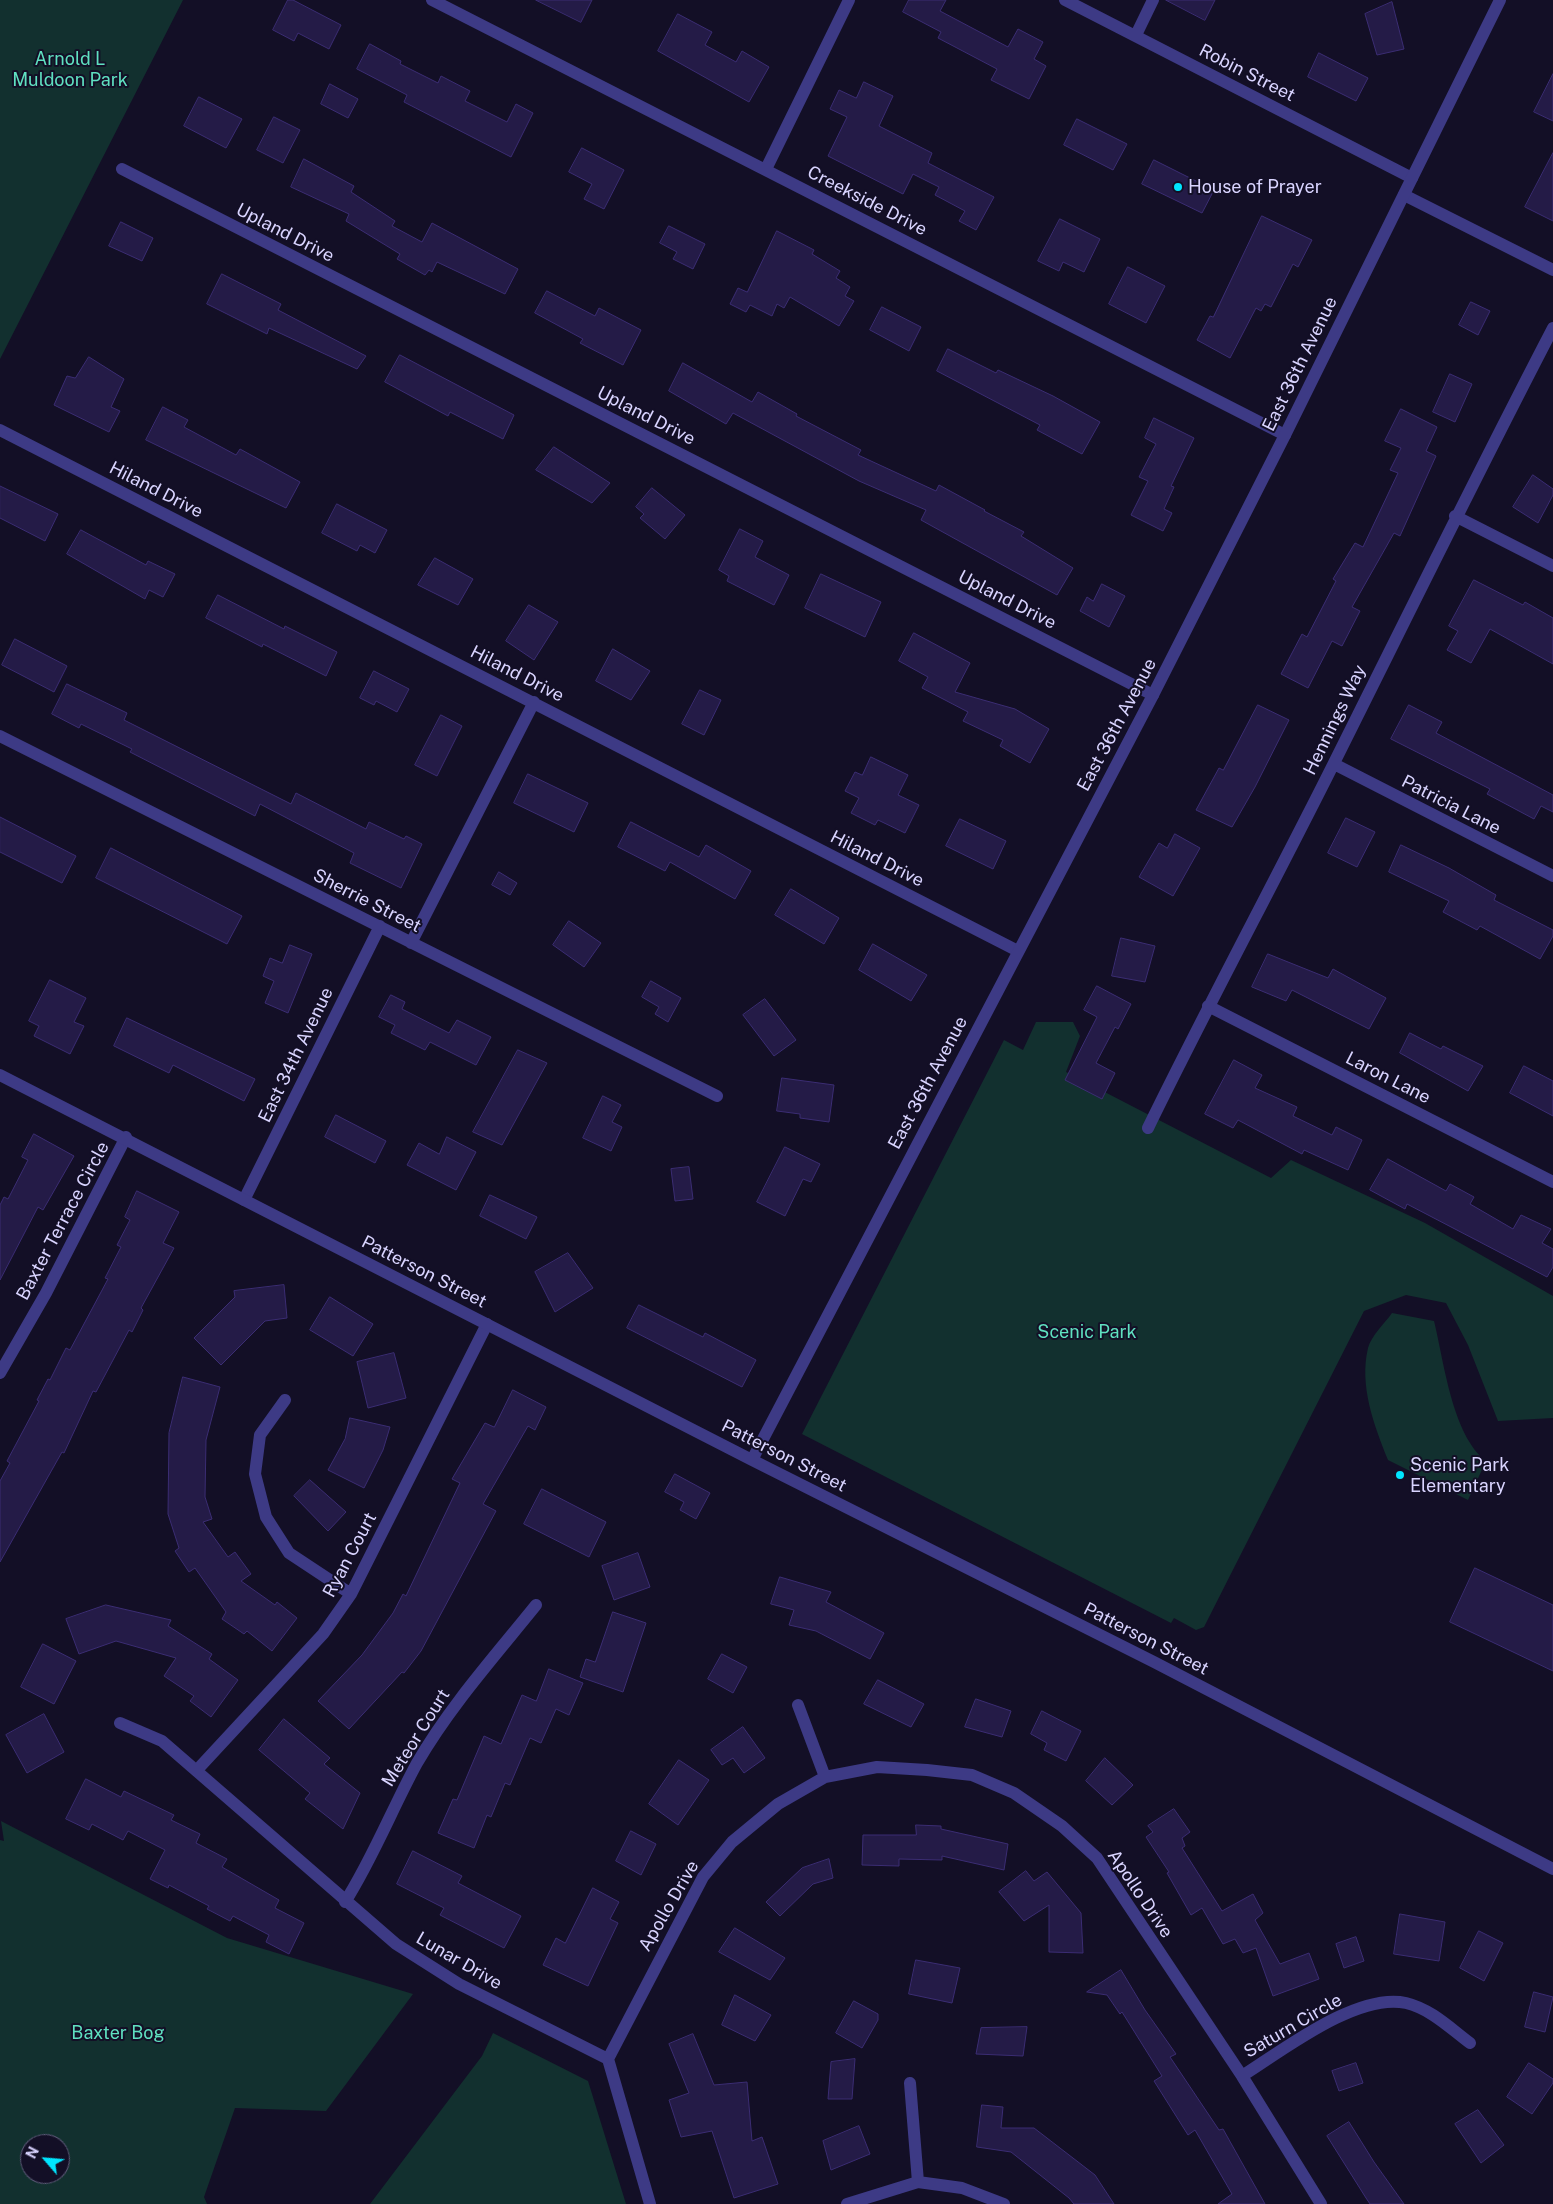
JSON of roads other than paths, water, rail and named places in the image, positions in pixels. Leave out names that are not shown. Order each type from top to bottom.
[{"type":"street","name":"Creekside Drive","points":[[432,0],[1285,435]]},
{"type":"street","points":[[766,169],[849,0]]},
{"type":"street","name":"Robin Street","points":[[1065,0],[1412,178]]},
{"type":"street","points":[[1136,35],[1152,0]]},
{"type":"street","name":"East 36th Avenue","points":[[752,1460],[1153,695],[1285,435],[1500,0]]},
{"type":"street","name":"Upland Drive","points":[[122,169],[1153,695]]},
{"type":"street","points":[[1404,195],[1553,270]]},
{"type":"street","name":"Hennings Way","points":[[1148,1128],[1208,1006],[1334,764],[1455,516],[1553,328]]},
{"type":"street","name":"Hiland Drive","points":[[0,430],[1018,951]]},
{"type":"street","points":[[1455,516],[1553,566]]},
{"type":"street","points":[[410,943],[534,702]]},
{"type":"street","name":"Sherrie Street","points":[[0,736],[717,1096]]},
{"type":"street","name":"Patricia Lane","points":[[1334,764],[1553,876]]},
{"type":"street","name":"East 34th Avenue","points":[[244,1200],[380,926]]},
{"type":"street","name":"Laron Lane","points":[[1208,1006],[1553,1182]]},
{"type":"street","name":"Patterson Street","points":[[0,1075],[752,1460],[1154,1662],[1553,1869]]},
{"type":"street","name":"Baxter Terrace Circle","points":[[0,1373],[46,1293],[126,1138]]},
{"type":"street","name":"Ryan Court","points":[[197,1770],[323,1634],[351,1594],[487,1324]]},
{"type":"street","points":[[285,1400],[260,1435],[255,1474],[266,1517],[289,1552],[351,1594]]},
{"type":"street","name":"Meteor Court","points":[[345,1902],[364,1873],[418,1762],[458,1702],[536,1605]]},
{"type":"street","points":[[798,1705],[825,1777]]},
{"type":"street","name":"Lunar Drive","points":[[120,1723],[162,1741],[345,1902],[396,1944],[459,1984],[608,2059]]},
{"type":"street","name":"Apollo Drive","points":[[608,2059],[703,1877],[732,1842],[778,1804],[825,1777],[877,1767],[972,1775],[1014,1793],[1062,1826],[1097,1858],[1242,2076],[1321,2204]]},
{"type":"street","name":"Saturn Circle","points":[[1242,2076],[1341,2014],[1380,2002],[1406,2003],[1434,2015],[1470,2043]]},
{"type":"street","points":[[608,2059],[650,2204]]},
{"type":"street","points":[[910,2083],[918,2182]]},
{"type":"street","points":[[847,2204],[918,2182],[962,2188],[1004,2204]]},
{"type":"place","name":"House of Prayer","points":[[1178,187]]},
{"type":"place","name":"Scenic Park Elementary","points":[[1400,1475]]},
{"type":"park label","name":"Arnold L Muldoon Park","points":[[70,69]]},
{"type":"park label","name":"Scenic Park","points":[[1087,1332]]},
{"type":"park label","name":"Baxter Bog","points":[[118,2033]]}]
